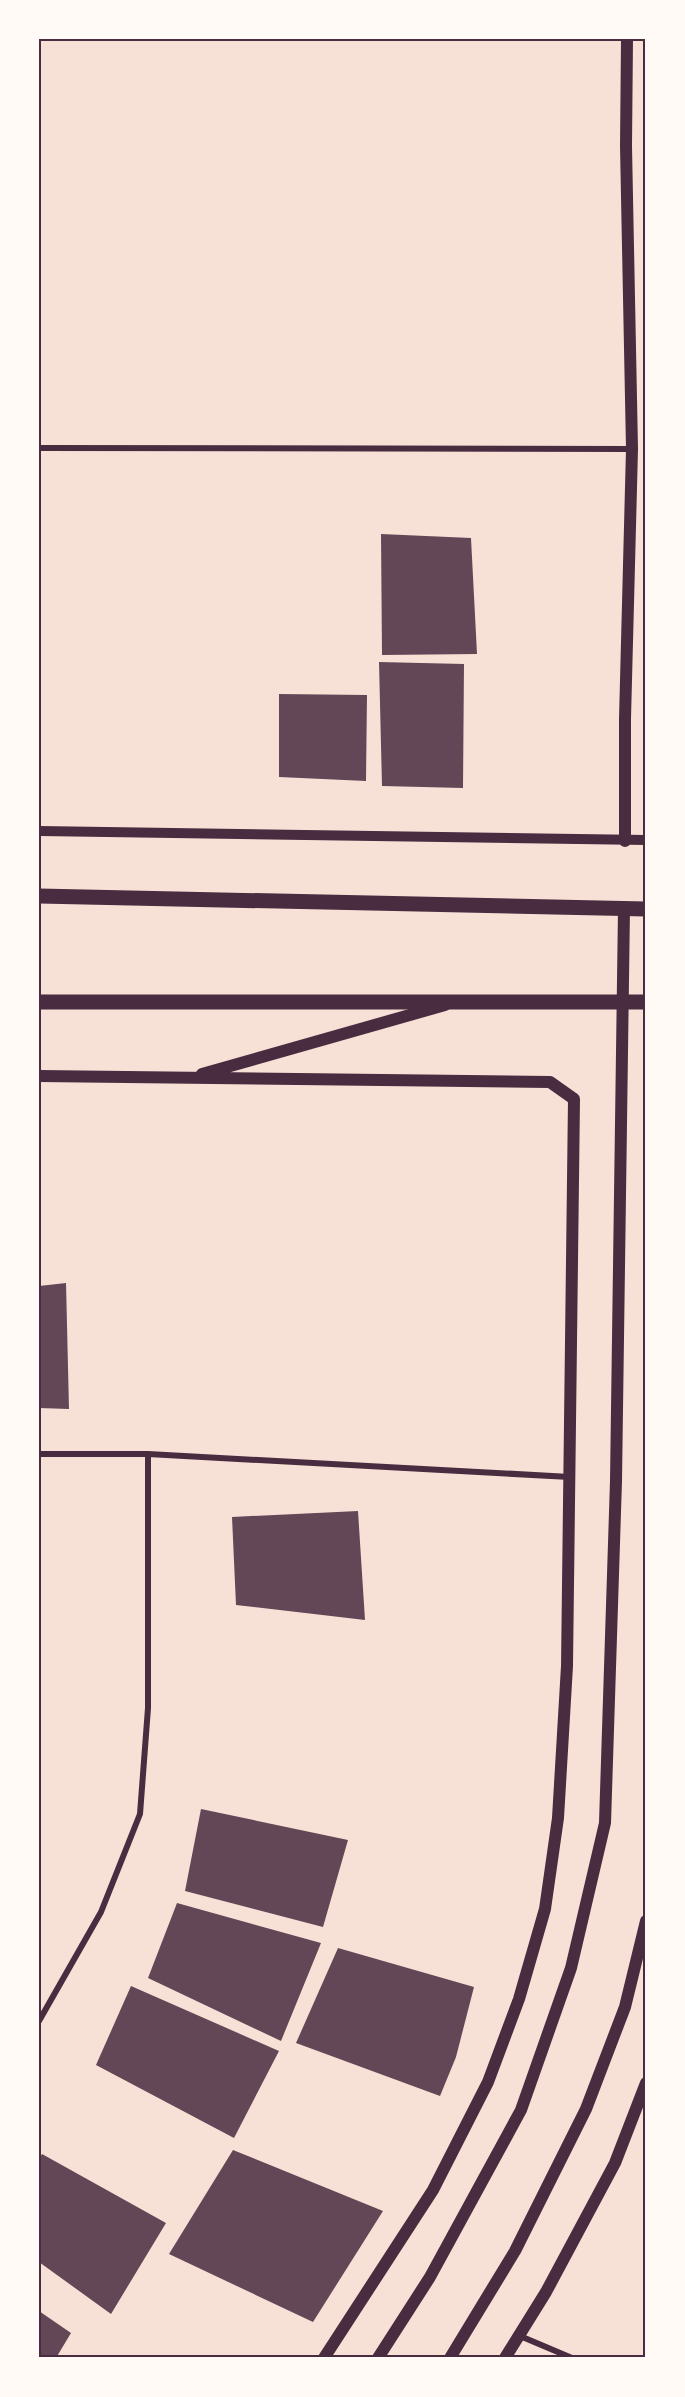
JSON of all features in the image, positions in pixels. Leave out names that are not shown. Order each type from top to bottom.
[{"type":"main road","points":[[626,841],[625,719],[632,449],[626,146],[627,39]]},
{"type":"main road","points":[[39,896],[646,909]]},
{"type":"main road","points":[[378,2358],[430,2277],[521,2110],[571,1968],[605,1823],[616,1469],[624,909]]},
{"type":"main road","points":[[39,1002],[646,1002]]},
{"type":"main road","points":[[189,1078],[456,1002]]},
{"type":"main road","points":[[39,1076],[550,1082],[574,1099],[567,1666],[559,1806],[545,1909],[519,1999],[488,2082],[433,2190],[324,2358]]},
{"type":"main road","points":[[450,2358],[514,2250],[586,2109],[625,2007],[646,1921]]},
{"type":"main road","points":[[505,2358],[546,2292],[615,2163],[646,2083]]},
{"type":"street","points":[[39,448],[632,449]]},
{"type":"street","points":[[39,831],[646,840]]},
{"type":"street","points":[[39,1454],[148,1455],[571,1477]]},
{"type":"street","points":[[39,2021],[101,1912],[140,1814],[148,1708],[148,1455]]},
{"type":"street","points":[[519,2335],[572,2358]]},
{"type":"building","points":[[381,534],[471,538],[477,654],[382,655]]},
{"type":"building","points":[[379,662],[464,664],[463,788],[382,786]]},
{"type":"building","points":[[279,694],[367,695],[366,781],[279,777]]},
{"type":"building","points":[[66,1283],[69,1409],[39,1408],[39,1286]]},
{"type":"building","points":[[358,1511],[365,1620],[236,1605],[232,1517]]},
{"type":"building","points":[[201,1809],[348,1840],[323,1927],[185,1891]]},
{"type":"building","points":[[177,1903],[321,1943],[281,2041],[148,1978]]},
{"type":"building","points":[[338,1948],[474,1987],[456,2057],[440,2096],[296,2043]]},
{"type":"building","points":[[131,1986],[279,2051],[234,2138],[96,2065]]},
{"type":"building","points":[[233,2150],[383,2211],[313,2322],[169,2254]]},
{"type":"building","points":[[42,2154],[166,2223],[111,2314],[39,2262],[39,2159]]},
{"type":"building","points":[[39,2311],[71,2333],[56,2358],[39,2358]]}]
